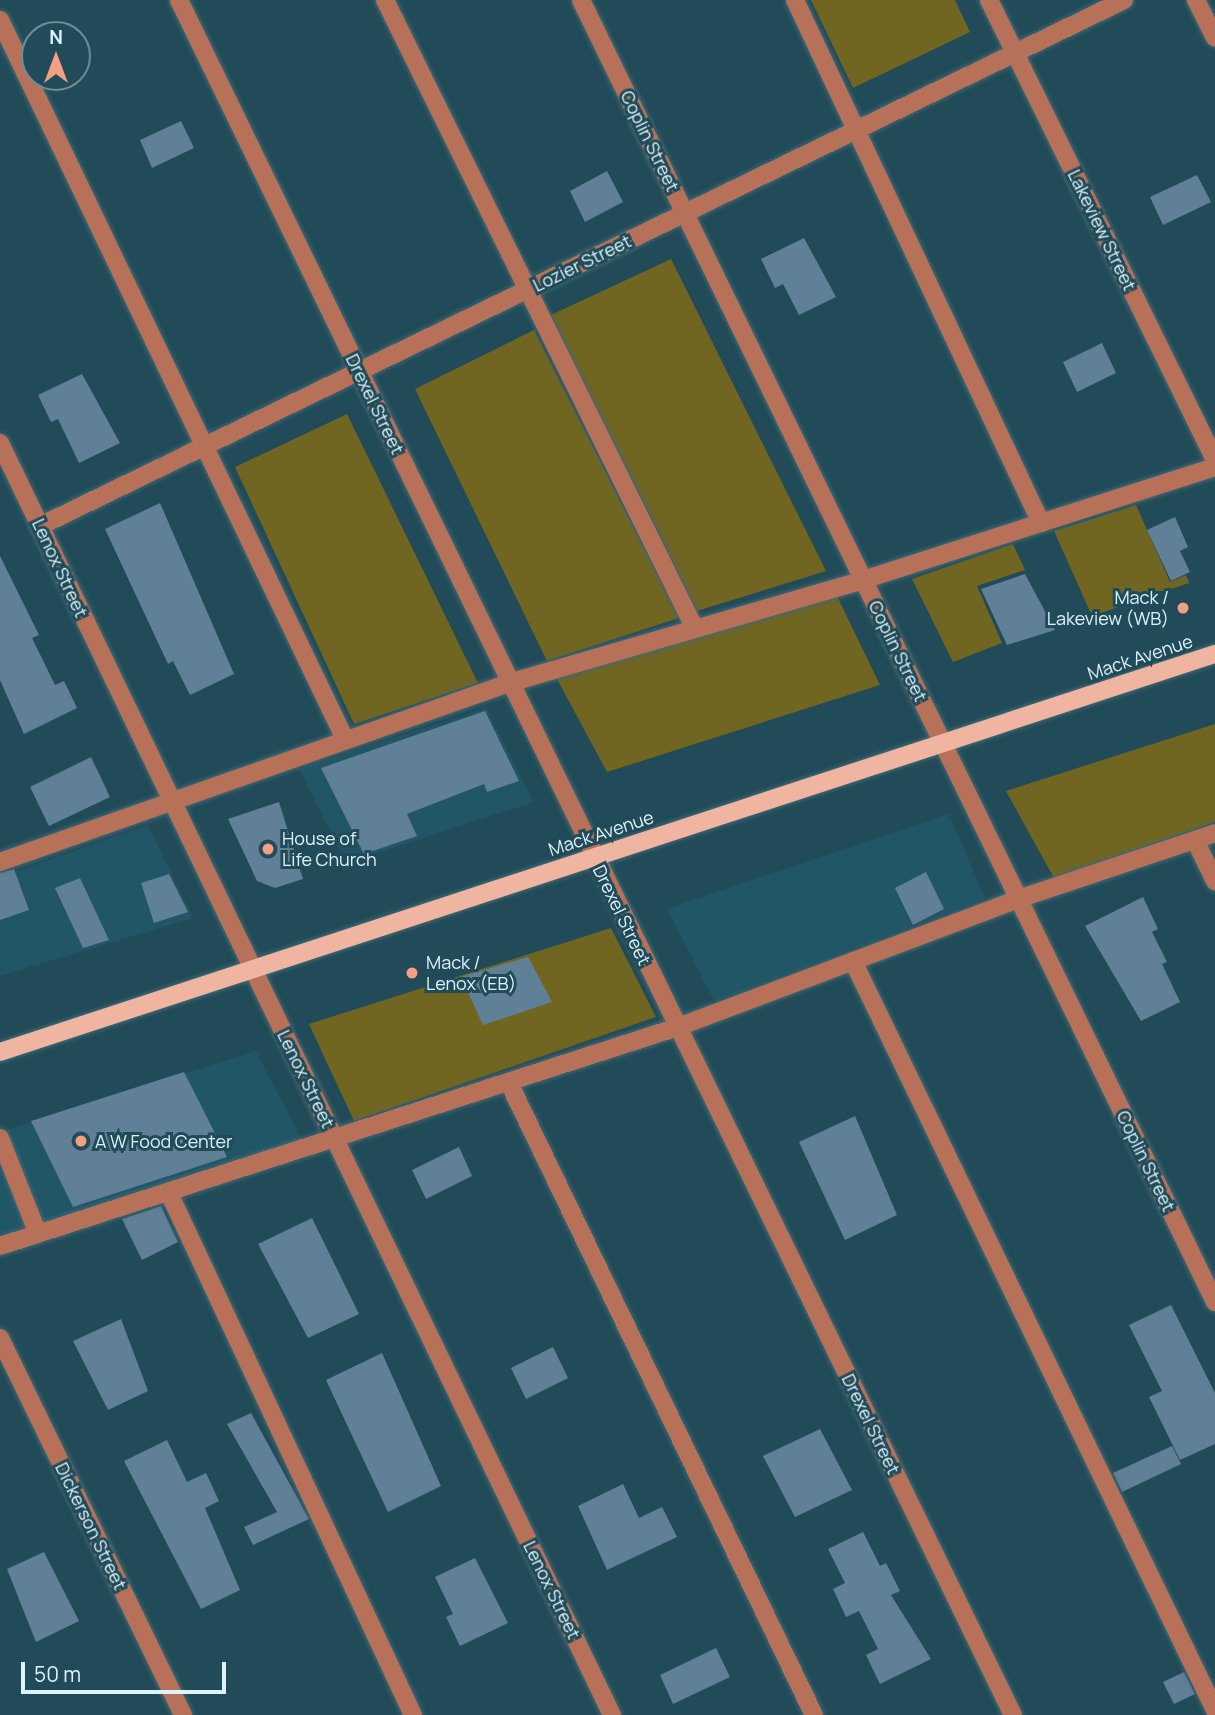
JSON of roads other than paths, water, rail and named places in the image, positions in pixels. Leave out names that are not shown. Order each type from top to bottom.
[{"type":"main road","name":"Mack Avenue","points":[[0,1052],[1215,654]]},
{"type":"street","name":"Drexel Street","points":[[179,0],[1013,1715]]},
{"type":"street","points":[[385,0],[695,629]]},
{"type":"street","name":"Coplin Street","points":[[581,0],[1215,1302]]},
{"type":"street","points":[[795,0],[858,129],[1041,523]]},
{"type":"street","name":"Lakeview Street","points":[[989,0],[1215,460]]},
{"type":"street","name":"Lozier Street","points":[[40,526],[1124,0]]},
{"type":"street","points":[[1196,0],[1215,38]]},
{"type":"street","points":[[0,20],[344,737]]},
{"type":"street","name":"Lenox Street","points":[[0,443],[612,1715]]},
{"type":"street","points":[[2,855],[171,802],[344,737],[509,683],[863,580],[1215,467]]},
{"type":"street","points":[[0,1246],[336,1140],[678,1027],[1018,899],[1215,833]]},
{"type":"street","points":[[1195,840],[1215,881]]},
{"type":"street","points":[[853,961],[1215,1710]]},
{"type":"street","points":[[509,1083],[814,1715]]},
{"type":"street","points":[[0,1138],[38,1234]]},
{"type":"street","points":[[169,1193],[414,1715]]},
{"type":"street","name":"Dickerson Street","points":[[0,1338],[183,1715]]},
{"type":"place","name":"Mack / Lakeview (WB)","points":[[1183,608]]},
{"type":"place","name":"House of Life Church","points":[[268,849]]},
{"type":"place","name":"Mack / Lenox (EB)","points":[[412,973]]},
{"type":"place","name":"A W Food Center","points":[[81,1141]]}]
